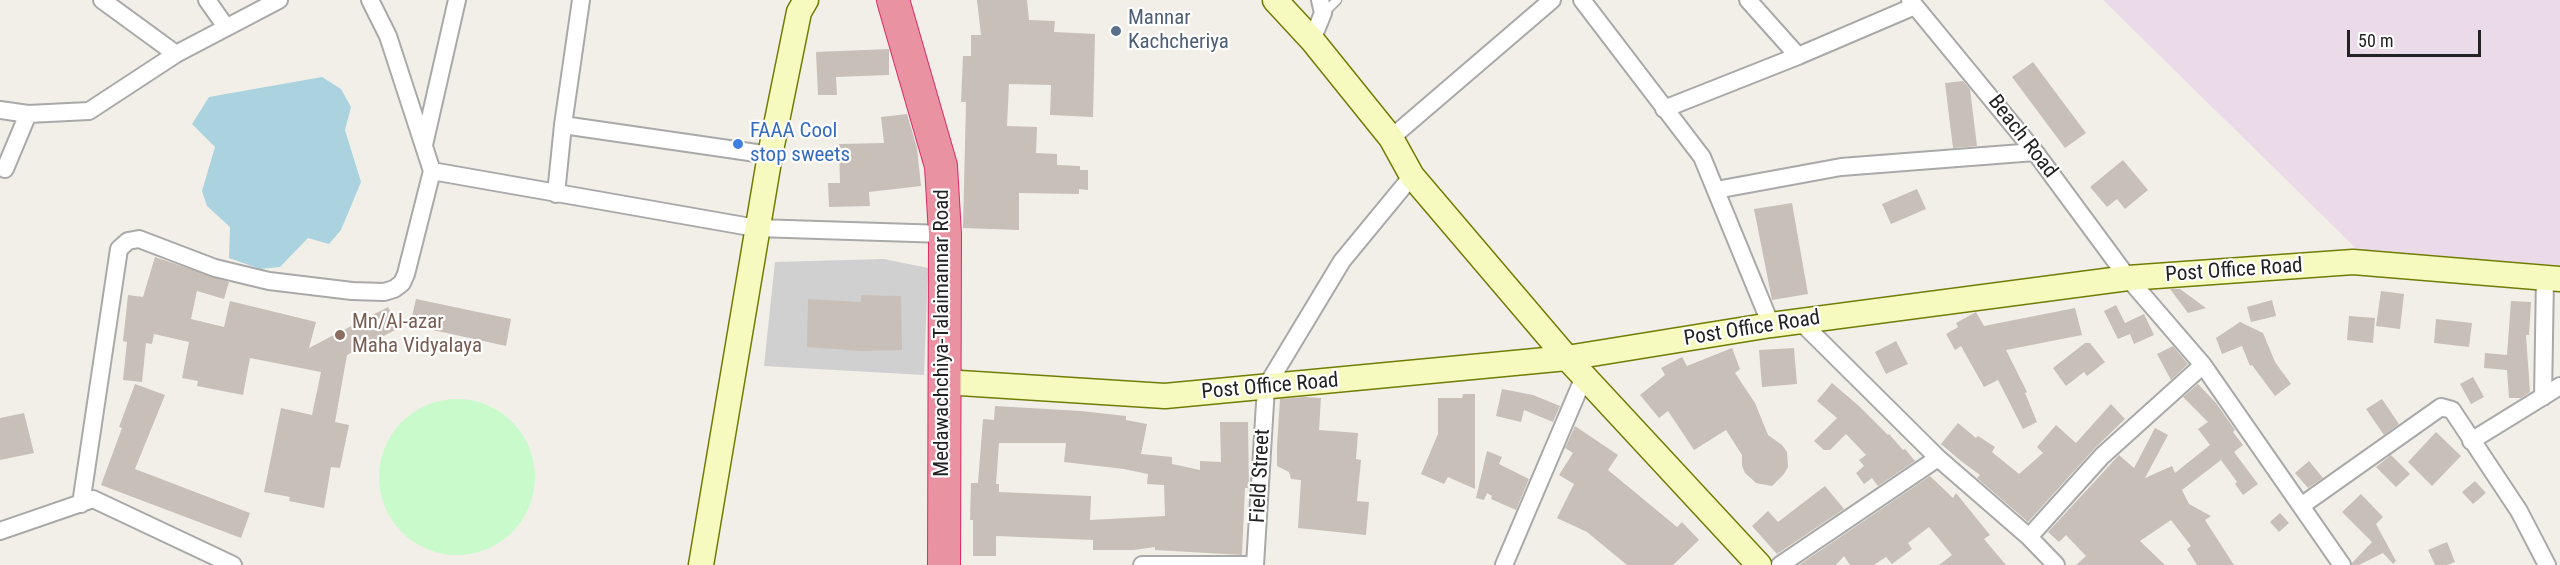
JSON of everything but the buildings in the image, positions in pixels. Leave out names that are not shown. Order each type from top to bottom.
[{"type":"highway","name":"Medawachchiya-Talaimannar Road","points":[[893,0],[941,166],[945,234],[944,565]]},
{"type":"street","points":[[102,0],[176,54]]},
{"type":"street","points":[[207,0],[226,27]]},
{"type":"street","points":[[0,110],[28,114],[89,111],[176,54],[279,0]]},
{"type":"street","points":[[81,504],[119,249],[128,241],[139,239],[215,268],[269,281],[341,290],[384,292],[394,289],[406,274],[432,171],[388,36],[370,0]]},
{"type":"street","points":[[424,146],[457,0]]},
{"type":"street","points":[[556,194],[563,125],[581,0]]},
{"type":"street","points":[[1275,0],[1312,40],[1391,138],[1412,176],[1567,358],[1759,565]]},
{"type":"street","points":[[1391,138],[1552,0]]},
{"type":"street","points":[[1582,0],[1701,157],[1772,325]]},
{"type":"street","points":[[1748,0],[1798,56]]},
{"type":"street","points":[[1664,109],[1798,56],[1913,3]]},
{"type":"street","name":"Beach Road","points":[[1913,3],[2035,152],[2128,278],[2203,365],[2341,565]]},
{"type":"street","points":[[701,565],[756,228],[801,4]]},
{"type":"street","points":[[1312,40],[1322,7]]},
{"type":"street","points":[[5,169],[28,114]]},
{"type":"street","points":[[563,125],[770,155]]},
{"type":"street","points":[[1716,190],[1841,167],[2035,152]]},
{"type":"street","points":[[432,171],[756,228],[945,234]]},
{"type":"street","points":[[1266,387],[1342,261],[1412,176]]},
{"type":"street","name":"Post Office Road","points":[[944,382],[1165,396],[1567,358],[1800,321],[2128,278],[2353,262],[2553,279]]},
{"type":"street","points":[[2543,397],[2553,279]]},
{"type":"street","points":[[1800,321],[1938,458],[2029,537],[2056,565]]},
{"type":"street","points":[[2029,537],[2102,456],[2203,365]]},
{"type":"street","points":[[1504,565],[1584,377]]},
{"type":"street","points":[[2471,441],[2560,386]]},
{"type":"street","name":"Field Street","points":[[1256,565],[1266,387]]},
{"type":"street","points":[[2301,506],[2441,407],[2452,410],[2519,511],[2547,565]]},
{"type":"street","points":[[1780,565],[1938,458]]},
{"type":"street","points":[[0,531],[93,499],[233,565]]},
{"type":"street","points":[[1142,565],[1256,565]]},
{"type":"lane","points":[[1322,7],[1337,0]]},
{"type":"shaded area","points":[[2103,0],[2560,0],[2560,285],[2374,266]]},
{"type":"shaded area","points":[[884,259],[928,268],[924,375],[764,366],[775,262]]},
{"type":"green space","points":[[457,399],[487,405],[512,422],[529,447],[535,477],[529,507],[512,532],[487,549],[457,555],[427,549],[402,532],[385,507],[379,477],[385,447],[402,422],[427,405]]},
{"type":"water","points":[[322,77],[341,89],[351,107],[345,130],[361,182],[341,230],[329,244],[308,238],[280,267],[260,269],[229,258],[230,227],[207,206],[202,191],[215,147],[192,124],[209,97]]},
{"type":"place","name":"Mannar Kachcheriya","points":[[1116,31]]},
{"type":"place","name":"FAAA Cool stop sweets","points":[[738,144]]},
{"type":"place","name":"Mn/Al-azar Maha Vidyalaya","points":[[340,335]]}]
